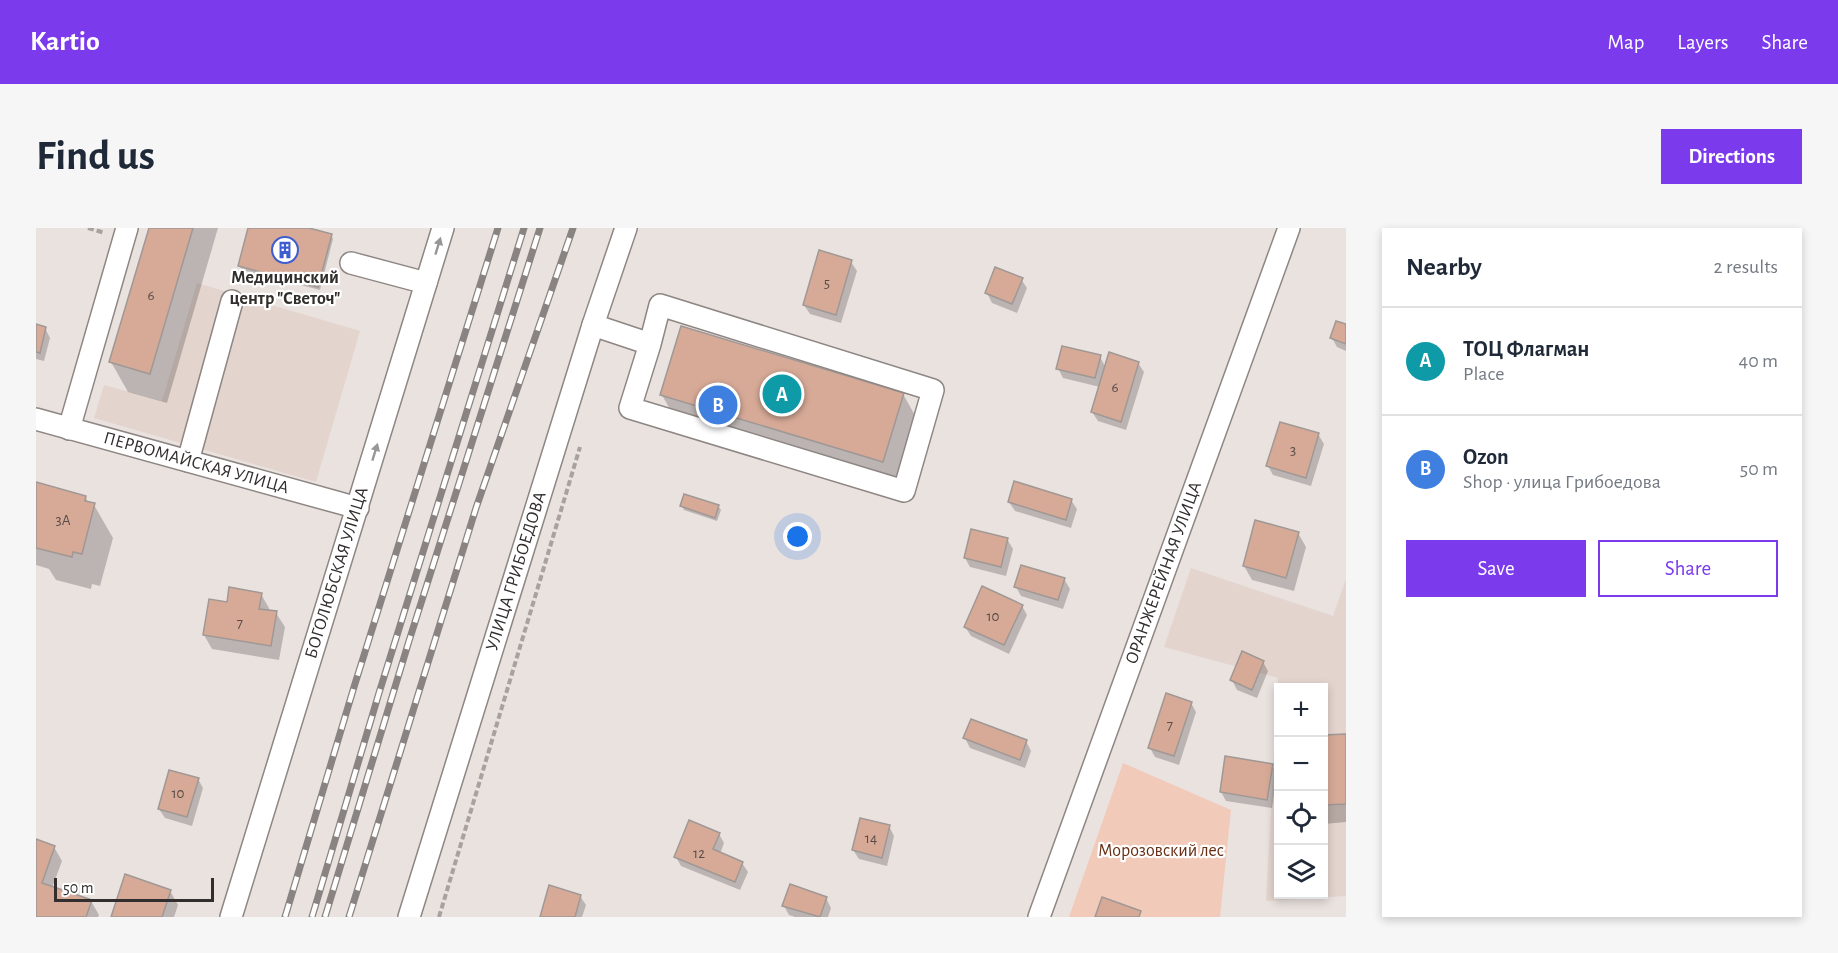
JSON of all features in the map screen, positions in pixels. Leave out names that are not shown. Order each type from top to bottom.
[{"type":"street","points":[[69,429],[127,228]]},
{"type":"street","name":"БОГОЛЮБСКАЯ УЛИЦА","points":[[231,917],[443,228]]},
{"type":"street","name":"УЛИЦА ГРИБОЕДОВА","points":[[410,917],[593,325],[626,228]]},
{"type":"street","name":"ОРАНЖЕРЕЙНАЯ УЛИЦА","points":[[1039,917],[1290,228]]},
{"type":"street","points":[[351,263],[426,283]]},
{"type":"street","points":[[188,461],[232,301]]},
{"type":"street","points":[[660,304],[933,390],[904,491],[630,408],[650,344],[660,304]]},
{"type":"street","points":[[593,325],[650,344]]},
{"type":"street","name":"ПЕРВОМАЙСКАЯ УЛИЦА","points":[[36,420],[358,508]]},
{"type":"path","points":[[439,917],[581,443]]},
{"type":"shaded area","points":[[197,283],[360,331],[316,482],[94,418],[104,385],[162,401]]},
{"type":"shaded area","points":[[1191,568],[1333,616],[1346,579],[1346,896],[1328,897],[1328,683],[1278,683],[1278,678],[1164,647]]},
{"type":"shaded area","points":[[1274,752],[1274,899],[1298,899],[1266,901]]},
{"type":"green space","name":"Морозовский лес","points":[[1123,763],[1231,810],[1220,917],[1069,917]]},
{"type":"building","points":[[149,228],[193,228],[150,374],[109,362]]},
{"type":"building","name":"Медицинский центр \"Светоч\"","points":[[248,228],[309,228],[332,234],[318,287],[238,266]]},
{"type":"building","points":[[819,250],[852,260],[836,315],[803,305]]},
{"type":"building","points":[[995,267],[1023,278],[1012,304],[985,293]]},
{"type":"building","points":[[1336,321],[1346,324],[1346,344],[1330,338]]},
{"type":"building","points":[[36,324],[46,327],[40,353],[36,352]]},
{"type":"building","points":[[681,326],[904,393],[883,462],[660,395]]},
{"type":"building","points":[[1062,346],[1101,355],[1095,378],[1056,369]]},
{"type":"building","points":[[1109,352],[1139,362],[1121,422],[1091,412]]},
{"type":"building","points":[[1280,422],[1319,433],[1306,478],[1266,466]]},
{"type":"building","points":[[1014,481],[1072,499],[1066,520],[1008,502]]},
{"type":"building","points":[[36,482],[86,496],[85,501],[95,503],[82,554],[73,552],[72,557],[36,548]]},
{"type":"building","points":[[684,494],[719,505],[715,518],[680,506]]},
{"type":"building","points":[[1255,520],[1299,532],[1286,578],[1243,566]]},
{"type":"building","points":[[971,529],[1008,538],[1001,567],[964,558]]},
{"type":"building","points":[[1021,565],[1065,578],[1058,600],[1014,587]]},
{"type":"building","points":[[982,586],[1023,605],[1004,645],[964,627]]},
{"type":"building","points":[[229,587],[262,593],[259,609],[277,611],[271,646],[203,635],[209,599],[227,602]]},
{"type":"building","points":[[1242,651],[1264,661],[1252,690],[1230,680]]},
{"type":"building","points":[[1166,693],[1192,702],[1174,756],[1148,748]]},
{"type":"building","points":[[971,719],[1027,740],[1020,760],[963,738]]},
{"type":"building","points":[[1346,734],[1346,804],[1328,805],[1328,735]]},
{"type":"building","points":[[1225,756],[1273,764],[1267,800],[1220,792]]},
{"type":"building","points":[[169,770],[199,778],[187,817],[158,809]]},
{"type":"building","points":[[860,818],[890,825],[882,858],[852,850]]},
{"type":"building","points":[[689,820],[720,833],[713,849],[743,862],[735,882],[674,857]]},
{"type":"building","points":[[36,839],[55,846],[42,883],[92,900],[86,917],[36,917]]},
{"type":"building","points":[[125,874],[171,890],[162,917],[111,917]]},
{"type":"building","points":[[790,884],[827,897],[820,917],[782,906]]},
{"type":"building","points":[[549,885],[581,895],[575,917],[540,917]]},
{"type":"building","points":[[1102,897],[1141,911],[1139,917],[1095,917]]},
{"type":"railway","points":[[285,917],[354,687],[498,228]]},
{"type":"railway","points":[[312,917],[379,693],[524,228]]},
{"type":"railway","points":[[325,917],[409,641],[540,228]]},
{"type":"railway","points":[[349,917],[476,508],[573,228]]},
{"type":"place","name":"Медицинский центр \"Светоч\"","points":[[285,250]]},
{"type":"place","name":"ТОЦ Флагман","points":[[782,394]]},
{"type":"place","name":"Ozon","points":[[718,405]]}]
